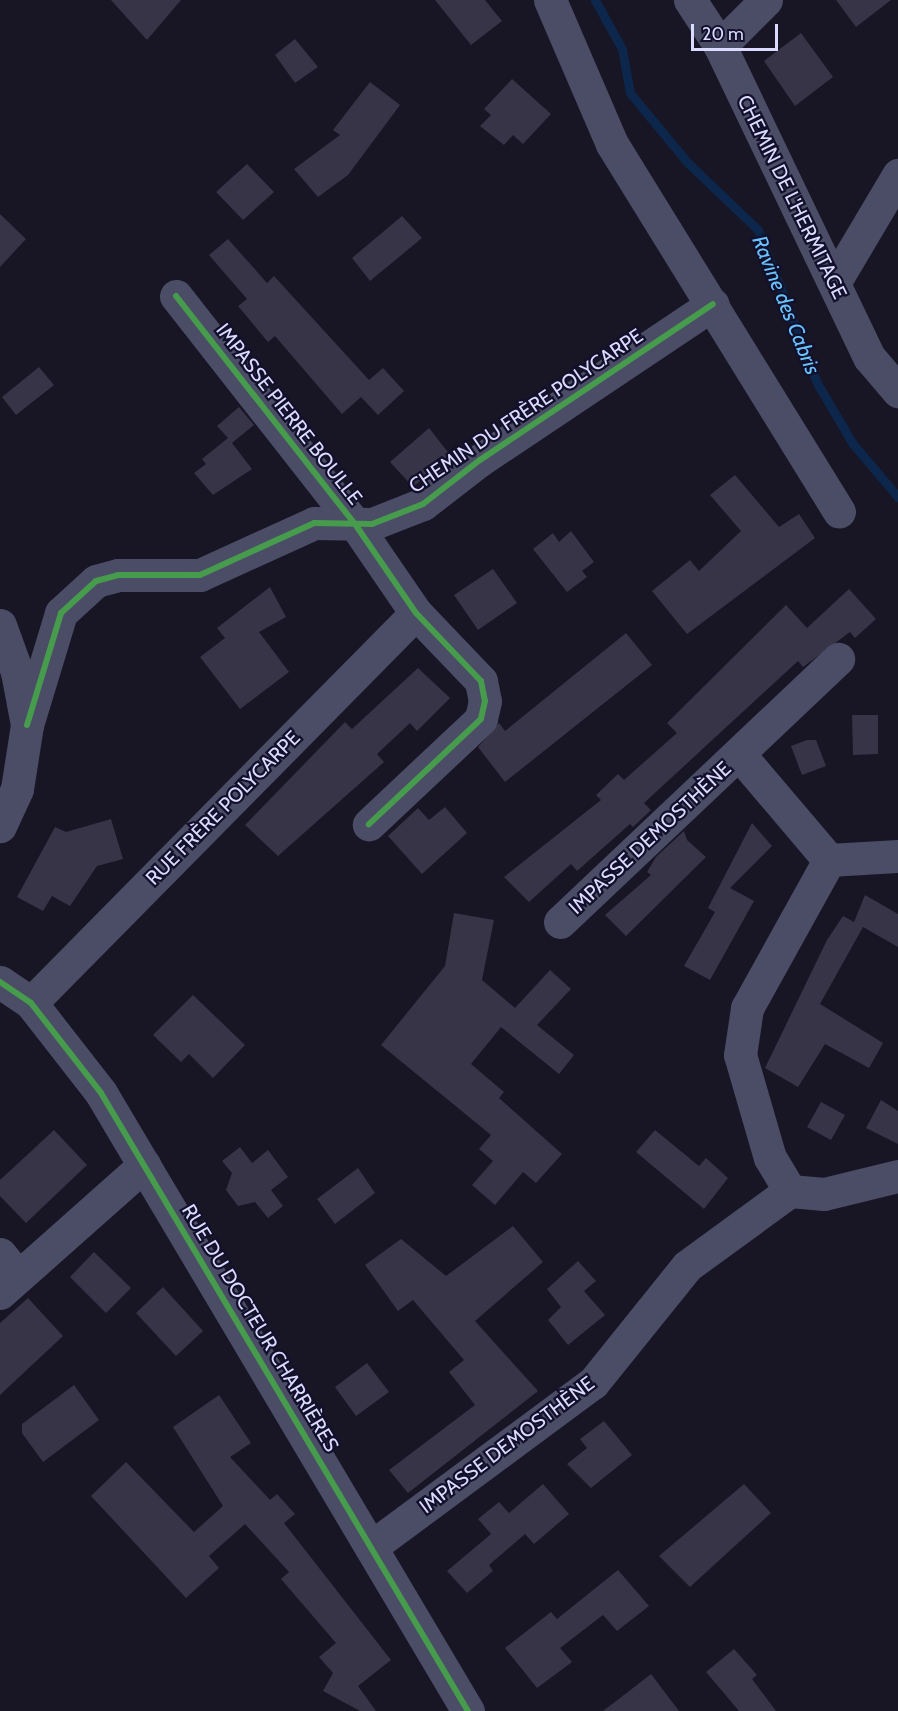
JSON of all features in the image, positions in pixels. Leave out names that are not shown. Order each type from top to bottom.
[{"type":"street","points":[[550,0],[593,110],[839,512]]},
{"type":"street","name":"CHEMIN DE L'HERMITAGE","points":[[690,0],[720,46],[868,357],[898,391]]},
{"type":"street","points":[[720,46],[766,0]]},
{"type":"street","points":[[834,283],[898,175]]},
{"type":"street","name":"IMPASSE PIERRE BOULLE","points":[[176,296],[355,524],[416,613],[481,681],[485,701],[481,719],[369,824]]},
{"type":"street","name":"CHEMIN DU FRÈRE POLYCARPE","points":[[27,725],[62,613],[96,581],[118,574],[200,575],[314,523],[355,524],[388,519],[423,504],[480,460],[713,304]]},
{"type":"street","name":"RUE FRÈRE POLYCARPE","points":[[31,1003],[416,613]]},
{"type":"street","points":[[0,625],[17,672],[27,725],[17,789],[0,826]]},
{"type":"street","name":"IMPASSE DEMOSTHÈNE","points":[[560,922],[838,659]]},
{"type":"street","name":"IMPASSE DEMOSTHÈNE","points":[[739,753],[830,860]]},
{"type":"street","points":[[898,856],[830,860],[747,1008],[740,1031],[740,1055],[770,1158],[790,1191],[824,1194],[898,1176]]},
{"type":"street","name":"RUE DU DOCTEUR CHARRIÈRES","points":[[0,982],[31,1003],[101,1093],[468,1711]]},
{"type":"street","points":[[6,1274],[144,1165]]},
{"type":"street","name":"IMPASSE DEMOSTHÈNE","points":[[371,1547],[593,1383],[687,1266],[790,1191]]},
{"type":"building","points":[[111,0],[181,0],[147,40]]},
{"type":"building","points":[[435,0],[485,0],[502,21],[471,45]]},
{"type":"building","points":[[836,0],[891,0],[856,27]]},
{"type":"building","points":[[801,33],[833,77],[795,106],[764,61]]},
{"type":"building","points":[[295,39],[318,67],[295,83],[275,55]]},
{"type":"building","points":[[512,79],[551,114],[523,144],[513,135],[504,145],[480,126],[491,115],[484,109]]},
{"type":"building","points":[[370,82],[400,105],[348,175],[318,197],[294,169],[340,135],[333,130]]},
{"type":"building","points":[[247,164],[274,192],[243,220],[216,192]]},
{"type":"building","points":[[0,214],[26,239],[0,267]]},
{"type":"building","points":[[402,216],[422,238],[370,281],[352,258]]},
{"type":"building","points":[[228,239],[267,283],[274,276],[369,380],[383,368],[404,391],[378,415],[361,397],[342,414],[275,336],[268,342],[238,306],[247,299],[209,255]]},
{"type":"building","points":[[39,367],[54,385],[16,415],[2,397]]},
{"type":"building","points":[[239,407],[254,425],[232,443],[252,469],[213,495],[194,473],[206,464],[202,459],[228,438],[217,426]]},
{"type":"building","points":[[429,428],[451,456],[413,487],[390,462]]},
{"type":"building","points":[[735,475],[779,527],[799,514],[815,538],[687,634],[652,591],[690,560],[699,571],[741,531],[710,495]]},
{"type":"building","points":[[571,531],[594,562],[582,571],[587,577],[567,592],[533,549],[553,533],[559,542]]},
{"type":"building","points":[[493,569],[517,603],[478,630],[454,595]]},
{"type":"building","points":[[270,587],[286,617],[259,632],[289,672],[240,709],[200,657],[225,638],[217,628]]},
{"type":"building","points":[[849,589],[876,619],[855,638],[850,632],[803,667],[798,661],[644,803],[651,810],[633,827],[630,824],[577,871],[571,864],[529,902],[504,877],[601,800],[596,795],[618,774],[624,780],[677,733],[667,723],[786,605],[807,628]]},
{"type":"building","points":[[626,633],[652,665],[505,782],[478,747],[499,723],[505,731]]},
{"type":"building","points":[[418,668],[450,698],[417,731],[410,723],[377,754],[384,762],[278,856],[245,825],[345,722],[352,729]]},
{"type":"building","points":[[852,715],[878,715],[878,754],[853,755]]},
{"type":"building","points":[[807,740],[816,740],[826,766],[802,775],[791,746]]},
{"type":"building","points":[[445,807],[467,833],[422,874],[388,836],[418,808],[429,820]]},
{"type":"building","points":[[111,819],[123,859],[97,866],[70,906],[52,896],[43,911],[17,897],[55,827],[66,832]]},
{"type":"building","points":[[752,823],[772,846],[730,888],[754,901],[710,980],[684,966],[715,912],[708,908]]},
{"type":"building","points":[[684,831],[687,840],[706,857],[626,936],[605,915],[651,875],[647,872],[656,857]]},
{"type":"building","points":[[865,895],[898,914],[898,947],[863,927],[820,1004],[883,1043],[869,1068],[825,1044],[798,1087],[765,1068],[827,940],[843,916],[854,922]]},
{"type":"building","points":[[454,913],[494,920],[482,980],[515,1008],[550,970],[571,989],[537,1025],[574,1055],[559,1074],[501,1027],[471,1064],[504,1092],[499,1098],[562,1154],[536,1183],[523,1172],[495,1205],[472,1185],[493,1161],[479,1149],[491,1135],[381,1045],[445,966]]},
{"type":"building","points":[[193,995],[245,1045],[213,1078],[189,1054],[181,1062],[153,1035]]},
{"type":"building","points":[[881,1100],[898,1111],[898,1144],[866,1128]]},
{"type":"building","points":[[821,1102],[845,1115],[831,1140],[807,1127]]},
{"type":"building","points":[[54,1130],[87,1165],[26,1223],[0,1196],[0,1180]]},
{"type":"building","points":[[655,1130],[699,1166],[706,1158],[728,1178],[704,1209],[636,1152]]},
{"type":"building","points":[[240,1147],[252,1163],[268,1150],[288,1177],[271,1190],[283,1206],[268,1218],[255,1202],[238,1206],[226,1190],[232,1173],[222,1161]]},
{"type":"building","points":[[358,1168],[375,1193],[335,1224],[317,1199]]},
{"type":"building","points":[[513,1226],[543,1262],[475,1321],[538,1391],[408,1493],[389,1470],[475,1405],[449,1372],[464,1360],[413,1300],[398,1311],[365,1265],[401,1239],[446,1276]]},
{"type":"building","points":[[94,1252],[131,1288],[106,1313],[70,1277]]},
{"type":"building","points":[[578,1261],[596,1281],[584,1291],[605,1315],[568,1345],[548,1320],[561,1307],[547,1289]]},
{"type":"building","points":[[163,1287],[203,1331],[176,1356],[136,1313]]},
{"type":"building","points":[[28,1298],[63,1336],[0,1395],[0,1323]]},
{"type":"building","points":[[367,1363],[389,1392],[356,1416],[335,1387]]},
{"type":"building","points":[[74,1385],[99,1420],[43,1462],[22,1433],[22,1424]]},
{"type":"building","points":[[219,1395],[251,1443],[230,1457],[270,1500],[277,1494],[295,1514],[284,1523],[391,1660],[358,1686],[376,1711],[360,1711],[323,1691],[333,1673],[319,1657],[336,1643],[281,1579],[289,1572],[245,1524],[209,1556],[219,1568],[186,1598],[91,1496],[126,1462],[194,1532],[223,1506],[173,1427]]},
{"type":"building","points":[[604,1421],[632,1455],[591,1488],[567,1464],[587,1448],[580,1439]]},
{"type":"building","points":[[543,1484],[569,1514],[534,1544],[525,1534],[489,1565],[493,1571],[467,1593],[447,1571],[491,1534],[478,1519],[499,1502],[509,1513]]},
{"type":"building","points":[[744,1484],[771,1513],[690,1587],[659,1556]]},
{"type":"building","points":[[618,1570],[649,1606],[617,1631],[603,1615],[560,1648],[572,1662],[537,1688],[505,1648],[551,1612],[557,1619]]},
{"type":"building","points":[[734,1649],[757,1675],[752,1679],[776,1711],[739,1711],[706,1672]]},
{"type":"building","points":[[651,1674],[679,1711],[603,1711],[633,1688]]},
{"type":"waterway","name":"Ravine des Cabris","points":[[595,0],[622,49],[630,93],[688,163],[758,230],[817,383],[853,444],[898,497]]},
{"type":"cycle path","points":[[176,296],[355,524],[416,613],[481,681],[485,701],[481,719],[369,824]]},
{"type":"cycle path","points":[[27,725],[61,613],[96,581],[118,575],[200,575],[314,523],[372,524],[423,504],[480,460],[713,304]]},
{"type":"cycle path","points":[[0,982],[31,1003],[101,1093],[468,1711]]}]
